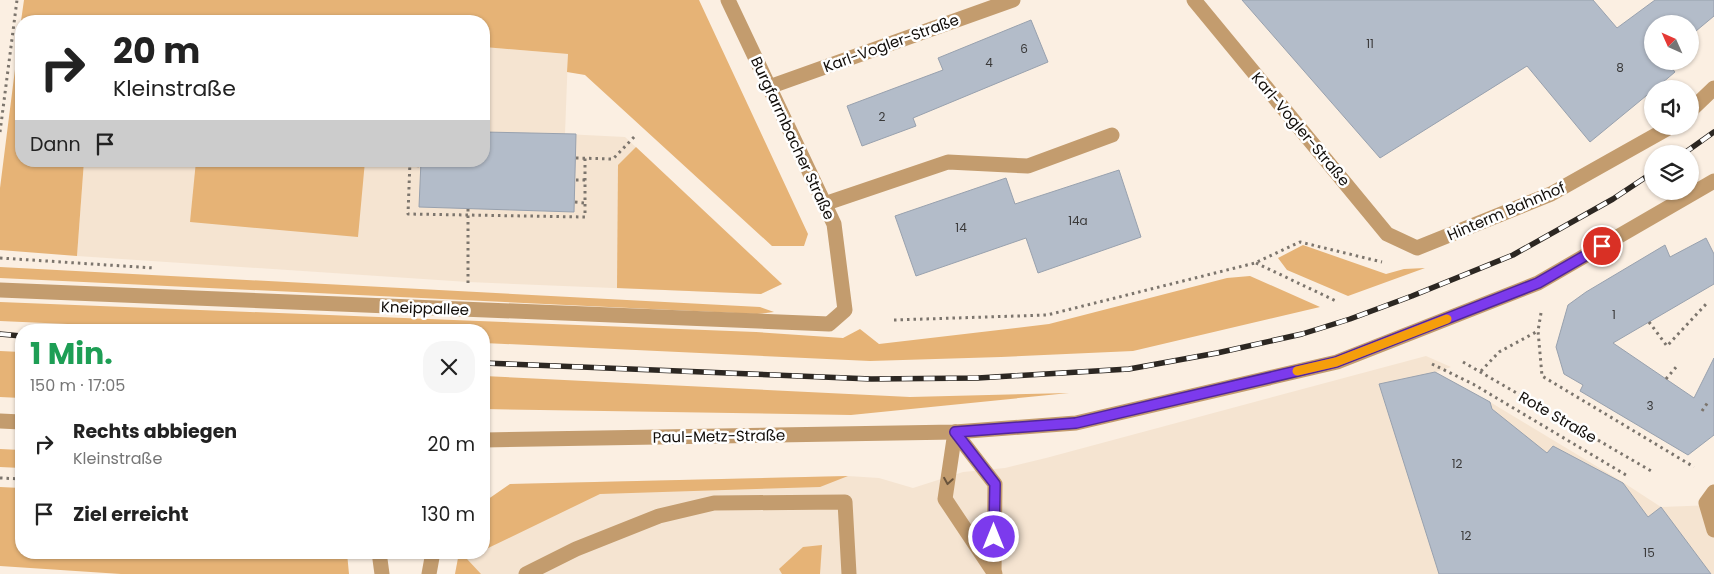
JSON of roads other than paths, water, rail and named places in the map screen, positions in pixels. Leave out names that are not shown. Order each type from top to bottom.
[{"type":"street","name":"Burgfarrnbacher Straße","points":[[728,0],[834,224],[845,310]]},
{"type":"street","name":"Karl-Vogler-Straße","points":[[769,87],[1013,0]]},
{"type":"street","name":"Karl-Vogler-Straße","points":[[1194,0],[1387,234],[1417,248]]},
{"type":"street","points":[[1699,102],[1714,88]]},
{"type":"street","points":[[824,204],[948,162],[1028,166],[1112,135]]},
{"type":"street","name":"Hinterm Bahnhof","points":[[1417,248],[1551,194],[1656,135]]},
{"type":"street","name":"Paul-Metz-Straße","points":[[490,440],[955,432],[1076,423],[1336,362],[1538,283],[1714,181]]},
{"type":"street","name":"Kneippallee","points":[[0,290],[829,324],[845,310]]},
{"type":"street","points":[[0,421],[15,422]]},
{"type":"street","points":[[955,432],[945,499],[995,573]]},
{"type":"street","points":[[955,432],[995,484],[995,573]]},
{"type":"street","points":[[1710,497],[1714,530]]},
{"type":"street","points":[[526,574],[576,549],[659,516],[714,503],[845,502],[849,574]]},
{"type":"street","points":[[380,559],[382,574]]},
{"type":"street","points":[[429,574],[432,559]]},
{"type":"railway","points":[[1696,145],[1714,132]]},
{"type":"railway","points":[[490,363],[871,379],[978,378],[1129,369],[1217,353],[1302,334],[1350,319],[1513,255],[1613,199],[1644,178]]},
{"type":"railway","points":[[0,334],[15,335]]}]
